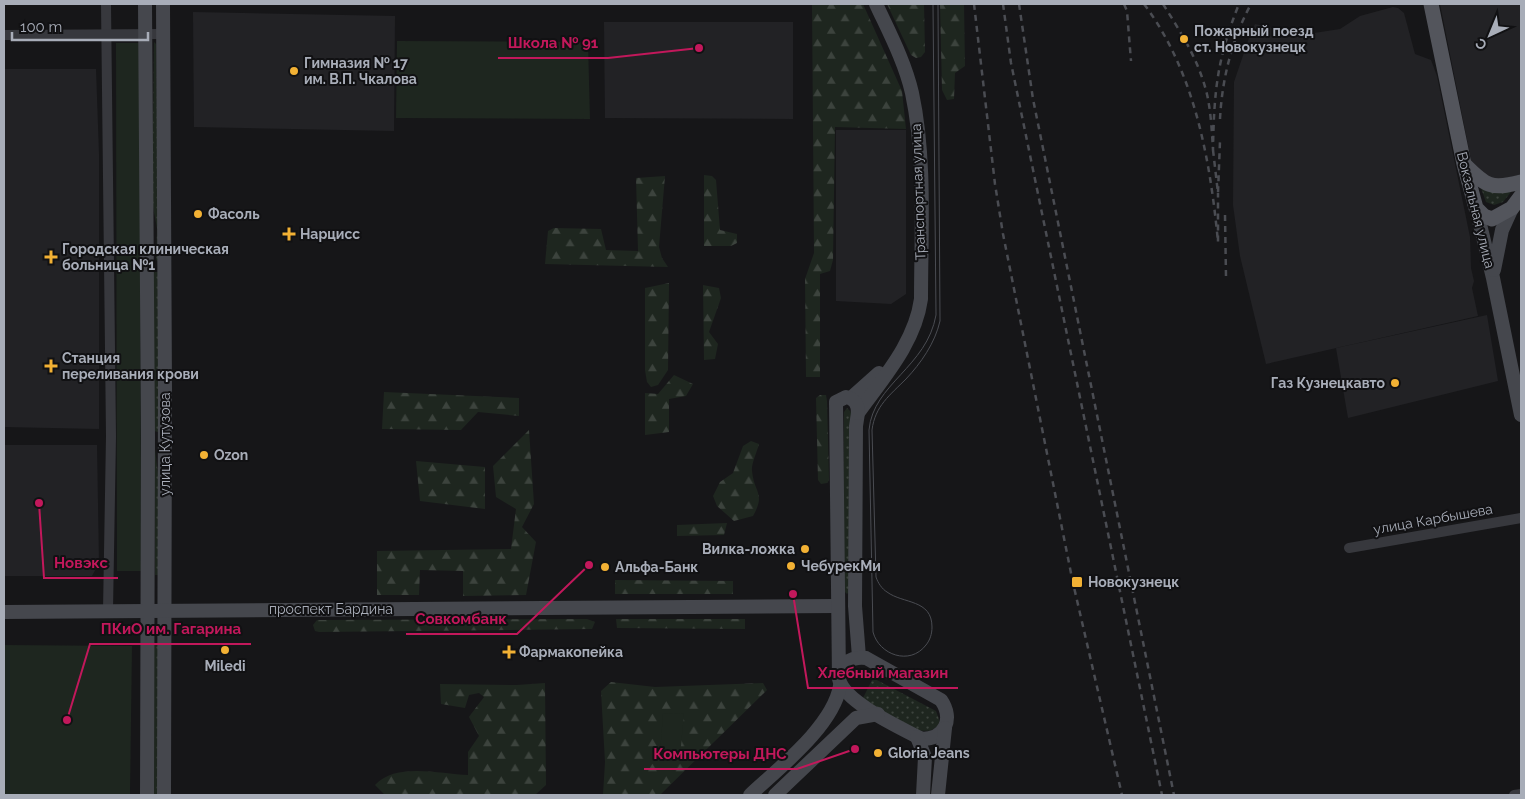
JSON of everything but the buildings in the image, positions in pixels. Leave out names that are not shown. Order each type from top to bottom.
[{"type":"main road","name":"улица Кутузова","points":[[145,4],[148,611],[146,795]]},
{"type":"main road","name":"улица Кутузова","points":[[163,4],[164,795]]},
{"type":"main road","name":"Транспортная улица","points":[[858,413],[912,334],[919,315],[922,299],[918,133],[907,76],[876,4]]},
{"type":"main road","name":"Вокзальная улица","points":[[1431,4],[1464,164],[1493,278],[1521,415]]},
{"type":"main road","points":[[1464,164],[1484,184],[1506,186],[1521,182]]},
{"type":"main road","points":[[1493,278],[1497,249],[1512,208],[1521,196]]},
{"type":"main road","points":[[1476,208],[1484,216],[1492,219],[1512,208]]},
{"type":"main road","name":"Транспортная улица","points":[[845,398],[901,352]]},
{"type":"main road","points":[[859,657],[855,606],[856,426],[858,413],[855,402],[845,398],[835,408],[837,606],[840,682],[844,692],[917,737],[930,739],[938,736],[945,728]]},
{"type":"main road","name":"проспект Бардина","points":[[4,612],[837,606],[845,600],[855,606]]},
{"type":"main road","points":[[750,795],[822,725],[833,711],[841,670],[846,662],[859,657],[866,658],[941,700],[948,717],[945,728],[938,795]]},
{"type":"main road","points":[[775,795],[856,718],[878,714]]},
{"type":"main road","points":[[917,737],[925,757],[923,795]]},
{"type":"street","points":[[106,4],[111,436],[108,611]]},
{"type":"street","points":[[4,35],[163,34]]},
{"type":"street","name":"улица Карбышева","points":[[1350,548],[1521,518]]},
{"type":"street","points":[[1514,795],[1521,794]]},
{"type":"shaded area","points":[[1440,4],[1521,4],[1521,175],[1491,181],[1472,165]]},
{"type":"shaded area","points":[[1393,7],[1398,8],[1404,13],[1415,54],[1431,60],[1437,76],[1470,237],[1471,268],[1474,281],[1472,288],[1478,316],[1266,364],[1240,256],[1233,205],[1234,82],[1251,32],[1255,24],[1301,35],[1340,29],[1360,16]]},
{"type":"shaded area","name":"Гимназия № 17 им. В.П. Чкалова","points":[[193,12],[395,16],[394,131],[194,127]]},
{"type":"shaded area","points":[[604,22],[793,22],[793,119],[605,118]]},
{"type":"shaded area","name":"Городская клиническая больница №1","points":[[4,69],[96,69],[99,154],[99,429],[4,427]]},
{"type":"shaded area","points":[[836,130],[906,130],[906,294],[891,304],[836,301]]},
{"type":"shaded area","points":[[1487,315],[1498,381],[1348,418],[1336,348]]},
{"type":"shaded area","points":[[4,445],[97,445],[99,563],[92,576],[4,576]]},
{"type":"green space","points":[[812,4],[863,4],[902,91],[906,129],[835,127],[833,260],[830,271],[820,274],[820,377],[806,377],[805,279],[814,253]]},
{"type":"green space","points":[[887,4],[924,4],[925,52],[921,57],[916,58],[911,55]]},
{"type":"green space","points":[[940,4],[964,4],[965,66],[955,73],[954,99],[947,100],[942,90]]},
{"type":"green space","points":[[397,41],[588,42],[590,119],[396,118]]},
{"type":"green space","points":[[154,42],[156,44],[159,262],[156,260],[157,228],[152,202]]},
{"type":"green space","points":[[116,43],[140,43],[141,571],[117,571]]},
{"type":"green space","points":[[704,175],[712,176],[716,180],[720,230],[737,234],[737,243],[731,246],[704,246]]},
{"type":"green space","points":[[665,176],[659,247],[662,258],[668,267],[545,264],[548,231],[554,228],[601,229],[606,250],[638,251],[636,178]]},
{"type":"green space","points":[[1481,188],[1511,192],[1503,202],[1494,205],[1486,202]]},
{"type":"green space","points":[[160,272],[158,432],[154,431],[153,273]]},
{"type":"green space","points":[[669,283],[668,370],[658,385],[651,387],[647,382],[645,370],[645,288]]},
{"type":"green space","points":[[703,285],[719,288],[721,298],[709,332],[718,344],[715,359],[704,360]]},
{"type":"green space","points":[[674,375],[693,384],[686,396],[669,399],[669,432],[645,435],[645,393],[658,394]]},
{"type":"green space","points":[[384,392],[519,398],[519,416],[478,412],[461,430],[382,429]]},
{"type":"green space","points":[[820,395],[826,395],[827,401],[829,480],[827,483],[821,484],[818,480],[816,398]]},
{"type":"green space","points":[[847,408],[851,412],[851,590],[847,594],[843,590],[844,412]]},
{"type":"green space","points":[[529,430],[534,504],[522,527],[536,542],[526,595],[463,596],[463,571],[420,570],[419,595],[377,595],[377,551],[511,549],[516,509],[496,497],[493,466]]},
{"type":"green space","points":[[154,441],[160,490],[161,575],[155,575]]},
{"type":"green space","points":[[751,441],[759,444],[752,468],[759,502],[753,516],[734,521],[717,506],[713,496],[720,482],[733,473],[743,446]]},
{"type":"green space","points":[[416,461],[485,467],[485,509],[420,501]]},
{"type":"green space","points":[[727,523],[724,535],[677,536],[677,525]]},
{"type":"green space","points":[[615,580],[733,581],[733,594],[615,594]]},
{"type":"green space","points":[[587,619],[595,622],[592,629],[319,632],[315,631],[313,625],[317,620]]},
{"type":"green space","points":[[616,619],[745,619],[745,629],[617,628]]},
{"type":"green space","points":[[151,643],[158,643],[160,795],[152,795]]},
{"type":"green space","points":[[4,645],[132,646],[130,795],[4,795]]},
{"type":"green space","points":[[873,678],[936,711],[940,722],[938,725],[931,730],[918,730],[862,700]]},
{"type":"green space","points":[[611,682],[655,687],[763,683],[767,690],[660,795],[603,795],[605,762],[601,691]]},
{"type":"green space","points":[[545,683],[546,785],[535,795],[385,795],[375,785],[384,778],[406,771],[468,775],[468,752],[479,736],[469,717],[484,697],[479,693],[469,695],[465,708],[441,704],[440,684],[517,685]]},
{"type":"green space","points":[[663,713],[684,714],[680,756],[660,754]]},
{"type":"tram line","points":[[933,4],[936,315],[931,333],[922,348],[880,400],[873,414],[869,430],[873,632],[876,640],[888,652],[904,656],[912,655],[919,651],[929,641],[932,632],[931,618],[922,607],[887,592],[880,586],[876,577],[872,430],[876,414],[880,408],[912,373],[927,352],[935,337],[940,321],[938,4]]},
{"type":"railway","points":[[974,4],[995,184],[1003,234],[1073,583],[1122,795]]},
{"type":"railway","points":[[1003,4],[1011,63],[1162,795]]},
{"type":"railway","points":[[1019,4],[1033,99],[1174,795]]},
{"type":"railway","points":[[1124,4],[1127,11],[1131,61]]},
{"type":"railway","points":[[1144,4],[1176,58],[1188,87],[1205,148],[1218,242],[1218,193]]},
{"type":"railway","points":[[1163,4],[1184,38],[1201,74],[1209,105],[1213,150],[1214,110],[1221,59],[1239,4]]},
{"type":"railway","points":[[1220,119],[1223,89],[1233,45],[1251,4]]},
{"type":"railway","points":[[1213,150],[1218,193],[1220,141]]},
{"type":"railway","points":[[1225,215],[1226,277]]},
{"type":"place","name":"Пожарный поезд ст. Новокузнецк","points":[[1184,39]]},
{"type":"place","name":"Школа № 91","points":[[699,48]]},
{"type":"place","name":"Гимназия № 17 им. В.П. Чкалова","points":[[294,71]]},
{"type":"place","name":"Фасоль","points":[[198,214]]},
{"type":"place","name":"Нарцисс","points":[[289,234]]},
{"type":"place","name":"Городская клиническая больница №1","points":[[51,257]]},
{"type":"place","name":"Станция переливания крови","points":[[51,366]]},
{"type":"place","name":"Газ Кузнецкавто","points":[[1395,383]]},
{"type":"place","name":"Ozon","points":[[204,455]]},
{"type":"place","name":"Новэкс","points":[[39,503]]},
{"type":"place","name":"Вилка-ложка","points":[[805,549]]},
{"type":"place","name":"Совкомбанк","points":[[589,565]]},
{"type":"place","name":"ЧебурекМи","points":[[791,566]]},
{"type":"place","name":"Альфа-Банк","points":[[605,567]]},
{"type":"place","name":"Новокузнецк","points":[[1077,582]]},
{"type":"place","name":"Хлебный магазин","points":[[793,594]]},
{"type":"place","name":"Miledi","points":[[225,650]]},
{"type":"place","name":"Фармакопейка","points":[[509,652]]},
{"type":"place","name":"ПКиО им. Гагарина","points":[[67,720]]},
{"type":"place","name":"Компьютеры ДНС","points":[[855,749]]},
{"type":"place","name":"Gloria Jeans","points":[[878,753]]}]
